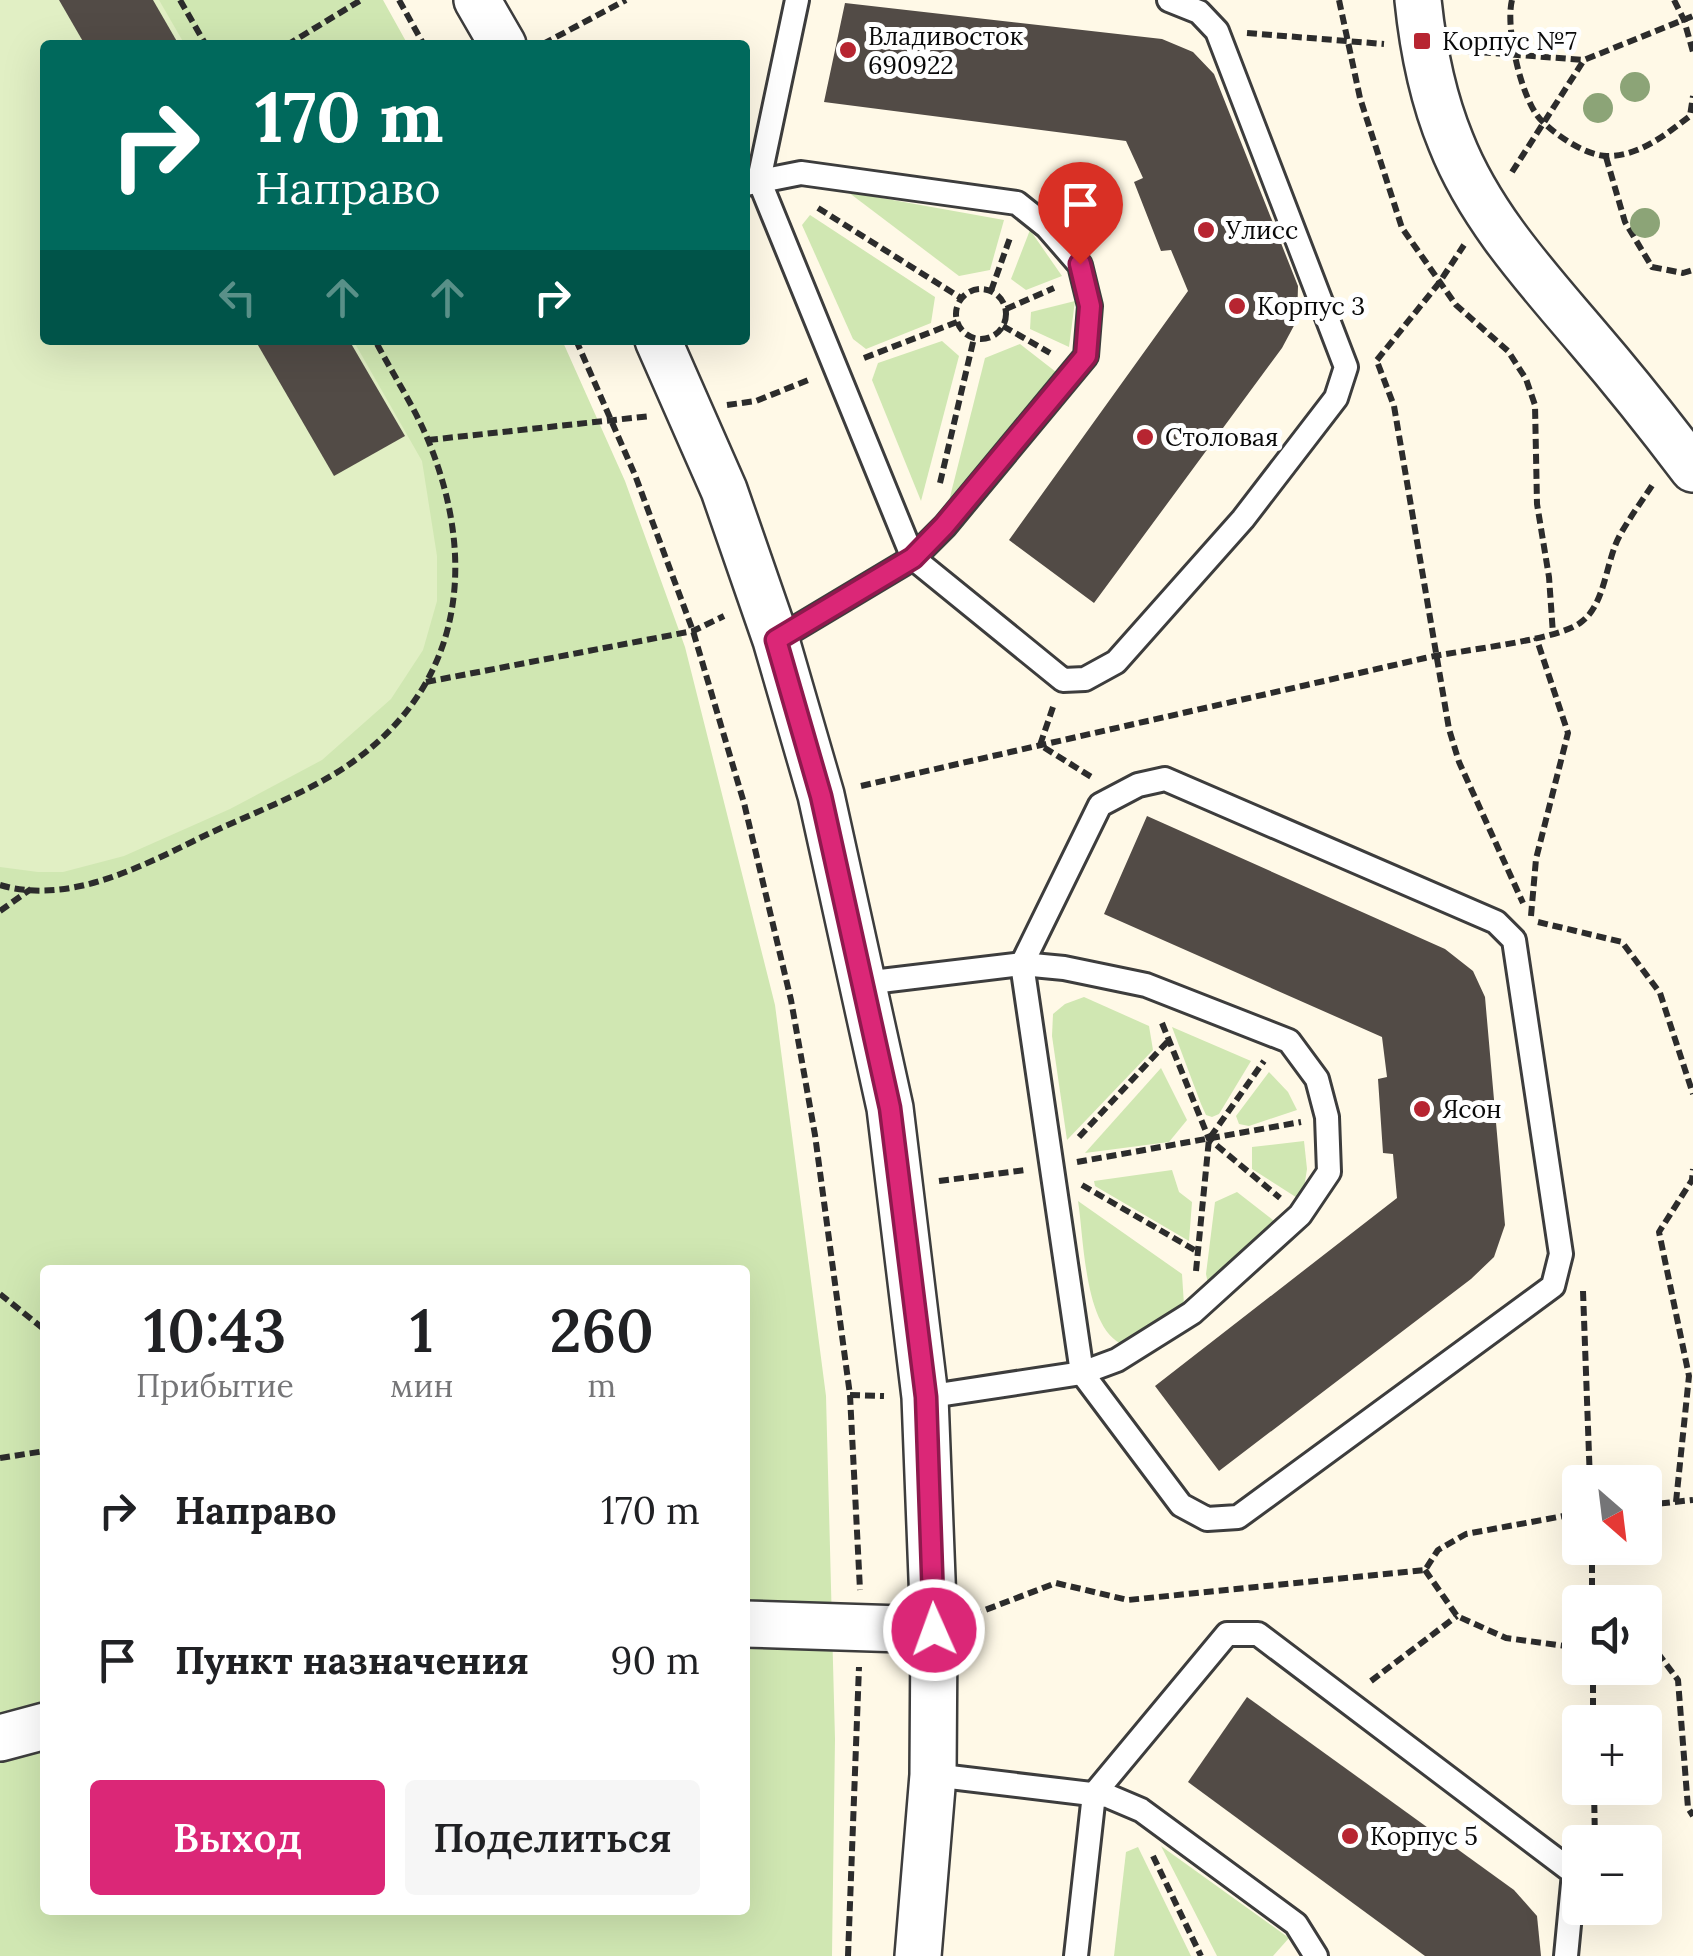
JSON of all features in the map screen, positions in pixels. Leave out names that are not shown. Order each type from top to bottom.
[{"type":"street","points":[[477,0],[501,40]]},
{"type":"street","points":[[1418,0],[1422,41],[1435,98],[1452,145],[1487,211],[1526,266],[1685,459]]},
{"type":"street","points":[[660,345],[724,490],[776,640],[821,796],[890,1108],[926,1397],[934,1630],[933,1775],[918,1956]]},
{"type":"street","points":[[750,1624],[934,1630]]},
{"type":"street","points":[[0,1738],[40,1727]]},
{"type":"lane","points":[[797,0],[752,182],[913,558],[1063,680],[1085,679],[1116,662],[1243,519],[1336,398],[1346,367],[1216,32],[1199,12],[1169,0]]},
{"type":"lane","points":[[752,182],[801,173],[1021,206],[1047,226],[1080,264],[1090,306],[1086,356],[944,526],[913,558],[776,640]]},
{"type":"lane","points":[[1165,779],[1496,922],[1514,940],[1561,1254],[1553,1286],[1238,1518],[1207,1519],[1181,1505],[1082,1372],[1022,964],[1100,805],[1120,794],[1165,779]]},
{"type":"lane","points":[[864,983],[1022,964],[1064,968],[1146,985],[1282,1036],[1318,1079],[1327,1117],[1330,1172],[1300,1215],[1192,1313],[1117,1360],[1082,1372],[926,1397]]},
{"type":"lane","points":[[1076,1956],[1094,1794],[1227,1634],[1258,1634],[1574,1873],[1566,1956]]},
{"type":"lane","points":[[933,1775],[1108,1796],[1141,1810],[1296,1924],[1316,1956]]},
{"type":"path","points":[[180,0],[203,40]]},
{"type":"path","points":[[299,40],[361,0]]},
{"type":"path","points":[[399,0],[421,40]]},
{"type":"path","points":[[550,40],[626,0]]},
{"type":"path","points":[[1339,0],[1360,98],[1402,228],[1456,305],[1508,352],[1526,380],[1534,404],[1537,504],[1553,634]]},
{"type":"path","points":[[1512,0],[1522,86],[1544,122],[1576,146],[1606,156],[1652,146],[1691,119],[1693,96]]},
{"type":"path","points":[[1674,0],[1693,52]]},
{"type":"path","points":[[1243,16],[1259,51]]},
{"type":"path","points":[[1377,360],[1439,283],[1584,60],[1693,16]]},
{"type":"path","points":[[1606,156],[1625,222],[1652,266],[1683,273],[1693,270]]},
{"type":"path","points":[[813,204],[961,298]]},
{"type":"path","points":[[991,290],[1021,206]]},
{"type":"path","points":[[1006,309],[1083,276]]},
{"type":"path","points":[[975,290],[991,290],[1006,309],[1004,326],[991,337],[966,335],[955,314],[961,298],[975,290]]},
{"type":"path","points":[[1004,326],[1076,368]]},
{"type":"path","points":[[937,495],[974,338]]},
{"type":"path","points":[[1370,342],[1394,406],[1449,729],[1459,762],[1530,920]]},
{"type":"path","points":[[0,886],[62,889],[133,870],[332,775],[379,740],[422,693],[450,632],[456,573],[449,514],[428,440],[378,345]]},
{"type":"path","points":[[578,345],[635,475],[692,631],[744,803],[790,1000],[815,1134],[850,1395],[862,1625],[848,1956]]},
{"type":"path","points":[[428,440],[688,412]]},
{"type":"path","points":[[821,796],[1576,627],[1597,604],[1619,537],[1685,459]]},
{"type":"path","points":[[426,682],[692,631]]},
{"type":"path","points":[[1533,939],[1530,920],[1536,859],[1568,733],[1536,637]]},
{"type":"path","points":[[1040,745],[1063,680]]},
{"type":"path","points":[[1040,745],[1120,794]]},
{"type":"path","points":[[0,911],[32,889]]},
{"type":"path","points":[[1530,920],[1622,942],[1660,993],[1693,1094]]},
{"type":"path","points":[[1146,985],[1209,1138],[1300,1215]]},
{"type":"path","points":[[1192,1313],[1209,1138],[1282,1036]]},
{"type":"path","points":[[1051,1167],[1169,1040]]},
{"type":"path","points":[[902,1186],[1051,1167],[1327,1117]]},
{"type":"path","points":[[1051,1167],[1198,1252]]},
{"type":"path","points":[[1676,1502],[1689,1376],[1659,1232],[1692,1180],[1693,1169]]},
{"type":"path","points":[[1582,1281],[1589,1465]]},
{"type":"path","points":[[0,1294],[40,1326]]},
{"type":"path","points":[[0,1458],[40,1453]]},
{"type":"path","points":[[1662,1503],[1693,1500]]},
{"type":"path","points":[[1425,1570],[1438,1550],[1466,1534],[1562,1516]]},
{"type":"path","points":[[934,1630],[1056,1583],[1128,1600],[1425,1570]]},
{"type":"path","points":[[1425,1570],[1458,1616],[1506,1638],[1562,1646]]},
{"type":"path","points":[[1346,1700],[1458,1616]]},
{"type":"path","points":[[1662,1659],[1678,1680],[1688,1808],[1693,1816]]},
{"type":"path","points":[[1150,1851],[1201,1956]]},
{"type":"green space","points":[[0,0],[383,0],[405,40],[40,40],[40,345],[564,345],[625,481],[685,647],[775,1005],[826,1396],[835,1739],[832,1956],[0,1956]]},
{"type":"green space","points":[[0,0],[159,0],[182,40],[40,40],[40,345],[356,345],[422,461],[437,556],[437,601],[423,650],[391,699],[322,760],[230,809],[124,856],[63,872],[0,867]]},
{"type":"green space","points":[[848,192],[1004,220],[990,270],[959,276]]},
{"type":"green space","points":[[810,215],[935,297],[931,323],[866,349],[853,339],[802,225]]},
{"type":"green space","points":[[1030,230],[1062,276],[1026,290],[1011,279]]},
{"type":"green space","points":[[1075,301],[1069,347],[1030,329],[1031,312]]},
{"type":"green space","points":[[942,341],[959,356],[921,501],[872,380],[878,363]]},
{"type":"green space","points":[[1020,344],[1056,372],[949,501],[985,358]]},
{"type":"green space","points":[[1084,997],[1149,1026],[1153,1050],[1067,1140],[1052,1036],[1053,1014]]},
{"type":"green space","points":[[1172,1027],[1251,1061],[1219,1114],[1206,1115]]},
{"type":"green space","points":[[1161,1068],[1187,1120],[1169,1142],[1085,1153]]},
{"type":"green space","points":[[1269,1072],[1288,1092],[1297,1110],[1249,1126],[1239,1124],[1236,1116]]},
{"type":"green space","points":[[1304,1141],[1307,1169],[1302,1201],[1252,1169],[1252,1147]]},
{"type":"green space","points":[[1172,1170],[1179,1192],[1192,1202],[1189,1241],[1095,1186],[1094,1181]]},
{"type":"green space","points":[[1237,1192],[1278,1224],[1209,1289],[1206,1274],[1215,1202]]},
{"type":"green space","points":[[1078,1201],[1182,1274],[1184,1305],[1124,1345],[1111,1336],[1093,1303]]},
{"type":"green space","points":[[1161,1846],[1289,1938],[1273,1956],[1217,1956]]},
{"type":"green space","points":[[1138,1847],[1191,1956],[1114,1956],[1126,1852]]},
{"type":"building","points":[[59,0],[153,0],[176,40],[82,40]]},
{"type":"building","name":"Корпус 3","points":[[845,3],[1162,39],[1193,52],[1214,74],[1298,286],[1297,320],[1282,348],[1094,603],[1009,540],[1188,291],[1171,250],[1161,251],[1134,182],[1143,178],[1126,141],[824,102]]},
{"type":"building","points":[[258,345],[352,345],[405,436],[334,476]]},
{"type":"building","points":[[1147,816],[1445,949],[1473,971],[1485,997],[1505,1225],[1494,1257],[1471,1279],[1219,1471],[1155,1386],[1397,1198],[1393,1154],[1383,1153],[1378,1079],[1387,1077],[1382,1037],[1104,914]]},
{"type":"building","name":"Корпус 5","points":[[1247,1697],[1514,1890],[1537,1916],[1541,1956],[1425,1956],[1188,1782]]},
{"type":"place","name":"Корпус №7","points":[[1422,41]]},
{"type":"place","name":"Владивосток 690922","points":[[848,50]]},
{"type":"place","name":"Улисс","points":[[1206,230]]},
{"type":"place","name":"Корпус 3","points":[[1237,306]]},
{"type":"place","name":"Столовая","points":[[1145,437]]},
{"type":"place","name":"Ясон","points":[[1422,1109]]},
{"type":"place","name":"Корпус 5","points":[[1350,1836]]},
{"type":"route","points":[[934,1630],[926,1397],[890,1108],[821,796],[776,640],[913,558],[1086,356],[1090,306],[1080,264]]}]
